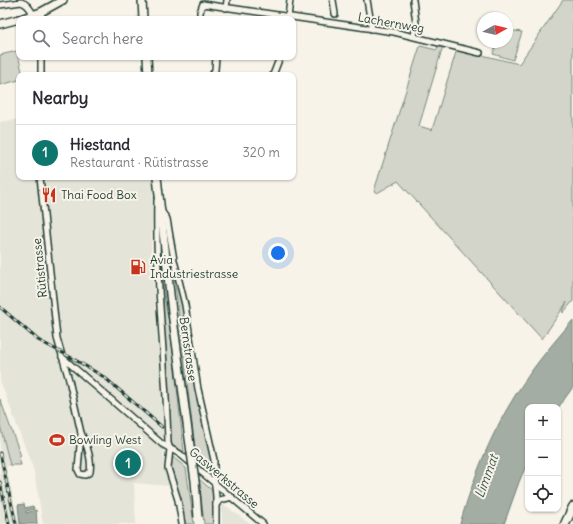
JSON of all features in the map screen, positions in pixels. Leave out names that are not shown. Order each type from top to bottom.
[{"type":"highway","points":[[565,524],[573,508]]},
{"type":"main road","points":[[39,15],[63,0]]},
{"type":"main road","points":[[142,0],[143,16]]},
{"type":"main road","points":[[0,24],[16,20]]},
{"type":"main road","points":[[146,60],[148,72]]},
{"type":"main road","name":"Bernstrasse","points":[[157,180],[195,481],[198,520]]},
{"type":"street","points":[[226,8],[227,0]]},
{"type":"street","points":[[290,0],[290,16]]},
{"type":"street","points":[[333,0],[335,14]]},
{"type":"street","points":[[367,0],[372,29]]},
{"type":"street","points":[[413,0],[416,23],[414,36]]},
{"type":"street","points":[[0,5],[24,3],[39,15]]},
{"type":"street","name":"Lachernweg","points":[[200,16],[203,4],[277,16]]},
{"type":"street","name":"Lachernweg","points":[[296,19],[414,36],[480,53]]},
{"type":"street","points":[[40,72],[41,60]]},
{"type":"street","points":[[214,72],[216,60]]},
{"type":"street","points":[[274,72],[279,60]]},
{"type":"street","name":"Rütistrasse","points":[[40,180],[56,334],[81,433]]},
{"type":"street","points":[[157,180],[156,238],[167,396],[168,443],[170,450],[168,468],[178,500],[182,524]]},
{"type":"street","points":[[160,209],[167,219],[174,260],[185,305],[198,389],[214,460],[214,475],[216,484],[216,524]]},
{"type":"street","points":[[62,357],[170,450]]},
{"type":"street","points":[[81,433],[86,443],[90,461],[90,472],[85,475],[80,474],[78,470],[81,433]]},
{"type":"street","name":"Gaswerkstrasse","points":[[170,450],[175,450],[263,524]]},
{"type":"street","points":[[216,506],[220,500],[232,497]]},
{"type":"shaded area","points":[[563,0],[573,0],[573,301],[563,313],[567,302],[542,339],[398,181],[377,193],[374,191],[420,46],[437,50],[438,45],[443,46],[419,126],[432,130],[457,49],[519,64]]},
{"type":"shaded area","points":[[513,32],[522,32],[513,60],[493,54],[495,48],[513,48]]},
{"type":"shaded area","points":[[16,51],[16,60],[19,60],[22,72],[16,72],[16,81],[0,85],[0,55]]},
{"type":"shaded area","points":[[16,119],[16,180],[152,180],[151,254],[161,381],[164,465],[169,486],[134,483],[136,524],[43,524],[34,471],[0,380],[0,122]]},
{"type":"shaded area","points":[[159,239],[165,302],[171,333],[184,452],[172,445],[169,433],[168,388],[160,276]]},
{"type":"shaded area","points":[[174,276],[176,276],[183,305],[197,398],[212,460],[211,468],[205,470],[197,464]]},
{"type":"shaded area","points":[[0,399],[21,456],[19,457],[21,465],[10,465],[0,425]]},
{"type":"shaded area","points":[[0,425],[10,465],[6,467],[19,524],[0,524]]},
{"type":"shaded area","points":[[173,457],[186,468],[194,524],[184,524],[183,508],[172,475],[171,468]]},
{"type":"shaded area","points":[[199,479],[214,492],[212,494],[214,496],[215,524],[204,524]]},
{"type":"shaded area","points":[[222,503],[250,524],[222,524]]},
{"type":"water","name":"Limmat","points":[[573,320],[573,387],[561,404],[525,404],[525,468],[504,524],[460,524],[478,470],[493,435],[522,385]]},
{"type":"water","points":[[24,504],[25,508],[33,506],[34,509],[26,511],[26,513],[36,510],[37,524],[20,524],[18,505]]},
{"type":"railway","points":[[0,307],[38,340],[104,377],[162,427]]},
{"type":"railway","points":[[0,453],[16,524]]},
{"type":"railway","points":[[0,482],[9,524]]},
{"type":"place","name":"Thai Food Box","points":[[49,195]]},
{"type":"place","name":"Avia Industriestrasse","points":[[138,267]]},
{"type":"place","name":"Bowling West","points":[[57,440]]},
{"type":"place","name":"Hiestand","points":[[128,463]]}]
